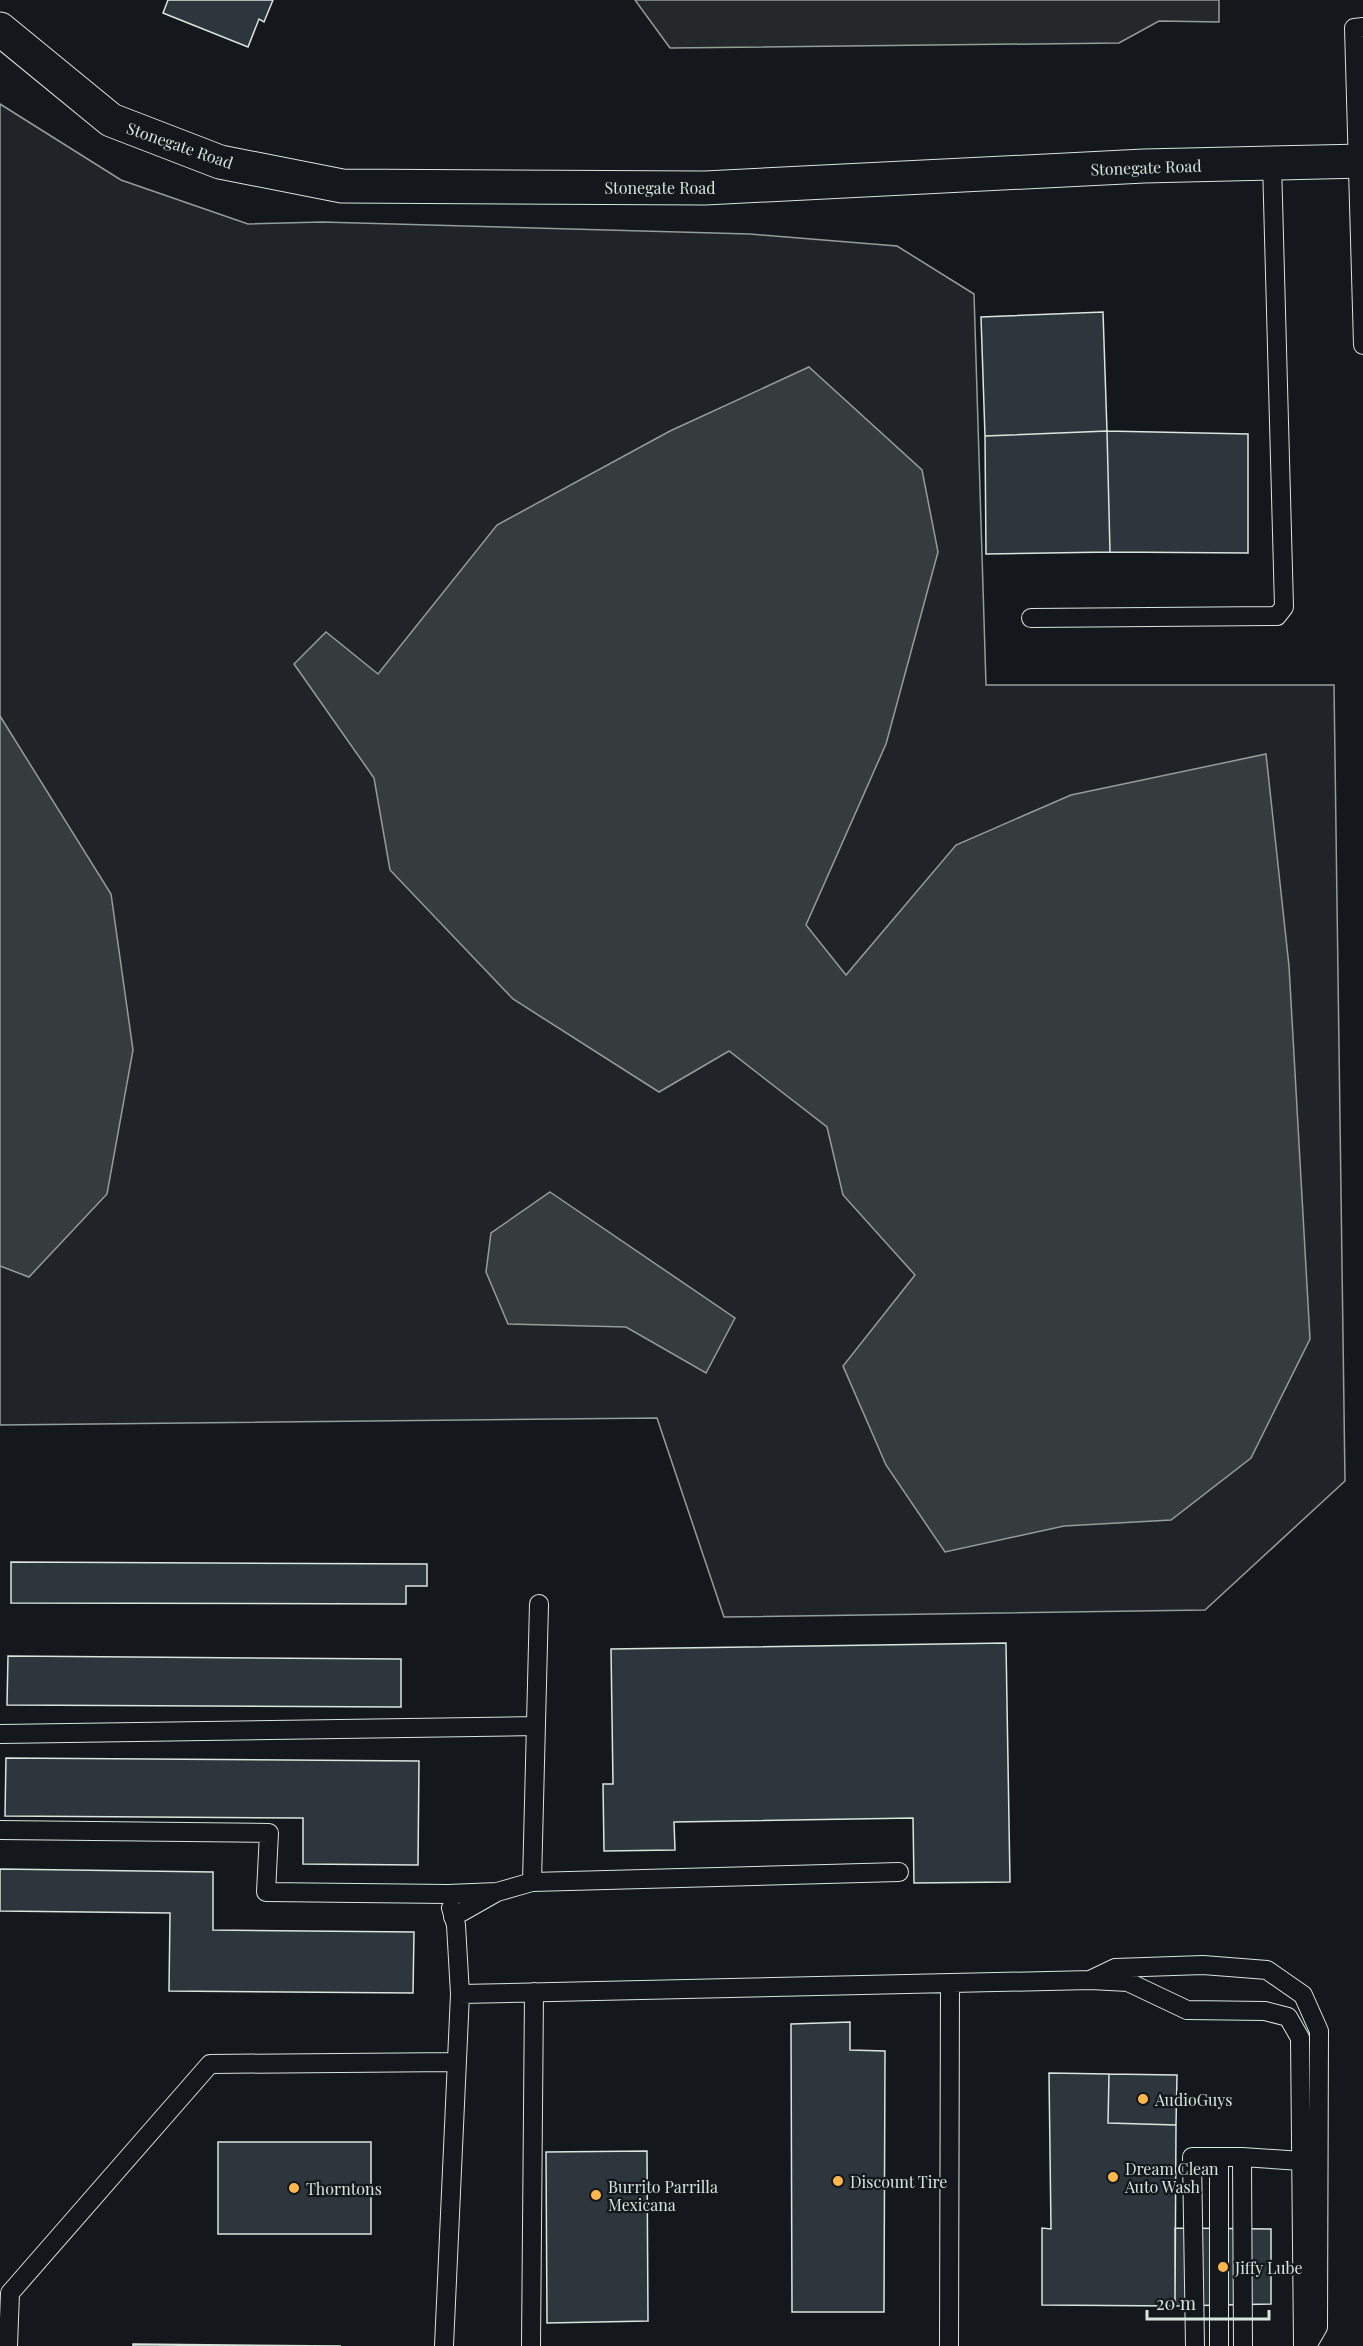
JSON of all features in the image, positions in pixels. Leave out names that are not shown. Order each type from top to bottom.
[{"type":"street","name":"Stonegate Road","points":[[0,30],[111,120],[220,162],[342,186],[705,188],[1144,166],[1360,161]]},
{"type":"lane","points":[[1363,27],[1354,28],[1360,161],[1363,345]]},
{"type":"lane","points":[[1031,618],[1277,616],[1284,607],[1272,163]]},
{"type":"lane","points":[[532,1881],[539,1604]]},
{"type":"lane","points":[[0,1734],[536,1726]]},
{"type":"lane","points":[[0,1830],[268,1833],[267,1892],[448,1894],[497,1892]]},
{"type":"lane","points":[[453,1917],[497,1892],[532,1881],[898,1872]]},
{"type":"lane","points":[[444,2346],[455,2062],[460,1994],[456,1925],[448,1894]]},
{"type":"lane","points":[[1091,1980],[1115,1968],[1203,1965],[1267,1970],[1303,1995],[1319,2031],[1318,2327],[1305,2346]]},
{"type":"lane","points":[[460,1994],[1091,1980],[1128,1983],[1187,2010],[1265,2011],[1288,2017],[1300,2038],[1305,2346]]},
{"type":"lane","points":[[949,2346],[950,1983]]},
{"type":"lane","points":[[531,2346],[534,1992]]},
{"type":"lane","points":[[8,2346],[10,2294],[210,2064],[455,2062]]},
{"type":"lane","points":[[1195,2346],[1192,2157],[1242,2157],[1302,2161]]},
{"type":"lane","points":[[1219,2157],[1219,2346]]},
{"type":"lane","points":[[1242,2157],[1243,2346]]},
{"type":"shaded area","points":[[635,0],[1219,0],[1219,22],[1159,21],[1119,43],[670,48]]},
{"type":"shaded area","points":[[0,104],[121,180],[248,224],[322,222],[750,234],[897,246],[974,294],[986,685],[1334,685],[1345,1481],[1205,1610],[724,1617],[657,1418],[0,1425]]},
{"type":"shaded area","points":[[809,367],[922,470],[938,552],[886,744],[806,925],[846,975],[956,845],[1071,795],[1266,754],[1289,966],[1310,1339],[1251,1458],[1171,1520],[1064,1526],[945,1552],[886,1465],[843,1366],[915,1275],[843,1195],[827,1127],[729,1051],[659,1092],[513,999],[390,870],[374,778],[294,664],[326,632],[378,674],[497,525],[670,431]]},
{"type":"shaded area","points":[[0,716],[111,894],[133,1050],[107,1194],[29,1277],[0,1266]]},
{"type":"shaded area","points":[[550,1192],[735,1318],[706,1373],[626,1327],[508,1324],[486,1272],[491,1233]]},
{"type":"building","points":[[168,0],[273,0],[264,22],[259,19],[248,47],[163,13]]},
{"type":"building","points":[[1103,312],[1107,431],[985,436],[981,317]]},
{"type":"building","points":[[1107,431],[1110,552],[986,554],[985,436]]},
{"type":"building","points":[[1107,431],[1248,434],[1248,553],[1110,552]]},
{"type":"building","points":[[11,1562],[427,1564],[427,1586],[406,1586],[406,1604],[11,1603]]},
{"type":"building","points":[[1006,1643],[1010,1882],[914,1883],[913,1818],[674,1822],[675,1850],[604,1851],[603,1784],[613,1784],[611,1649]]},
{"type":"building","points":[[8,1656],[401,1659],[401,1707],[7,1705]]},
{"type":"building","points":[[6,1758],[419,1761],[418,1865],[303,1864],[303,1818],[5,1816]]},
{"type":"building","points":[[0,1869],[213,1872],[213,1930],[414,1932],[413,1993],[169,1991],[170,1913],[0,1911]]},
{"type":"building","name":"Discount Tire","points":[[850,2022],[850,2050],[885,2051],[884,2312],[792,2312],[791,2024]]},
{"type":"building","name":"Dream Clean Auto Wash","points":[[1049,2073],[1109,2074],[1108,2123],[1176,2125],[1175,2306],[1042,2305],[1042,2228],[1051,2229]]},
{"type":"building","name":"AudioGuys","points":[[1109,2074],[1177,2075],[1176,2125],[1108,2123]]},
{"type":"building","name":"Thorntons","points":[[218,2142],[371,2142],[371,2234],[218,2234]]},
{"type":"building","name":"Burrito Parrilla Mexicana","points":[[647,2151],[648,2321],[547,2323],[546,2152]]},
{"type":"building","name":"Jiffy Lube","points":[[1175,2228],[1271,2229],[1271,2304],[1175,2306]]},
{"type":"building","points":[[133,2344],[341,2346],[133,2346]]},
{"type":"place","name":"AudioGuys","points":[[1143,2099]]},
{"type":"place","name":"Dream Clean Auto Wash","points":[[1113,2177]]},
{"type":"place","name":"Discount Tire","points":[[838,2181]]},
{"type":"place","name":"Thorntons","points":[[294,2188]]},
{"type":"place","name":"Burrito Parrilla Mexicana","points":[[596,2195]]},
{"type":"place","name":"Jiffy Lube","points":[[1223,2267]]}]
